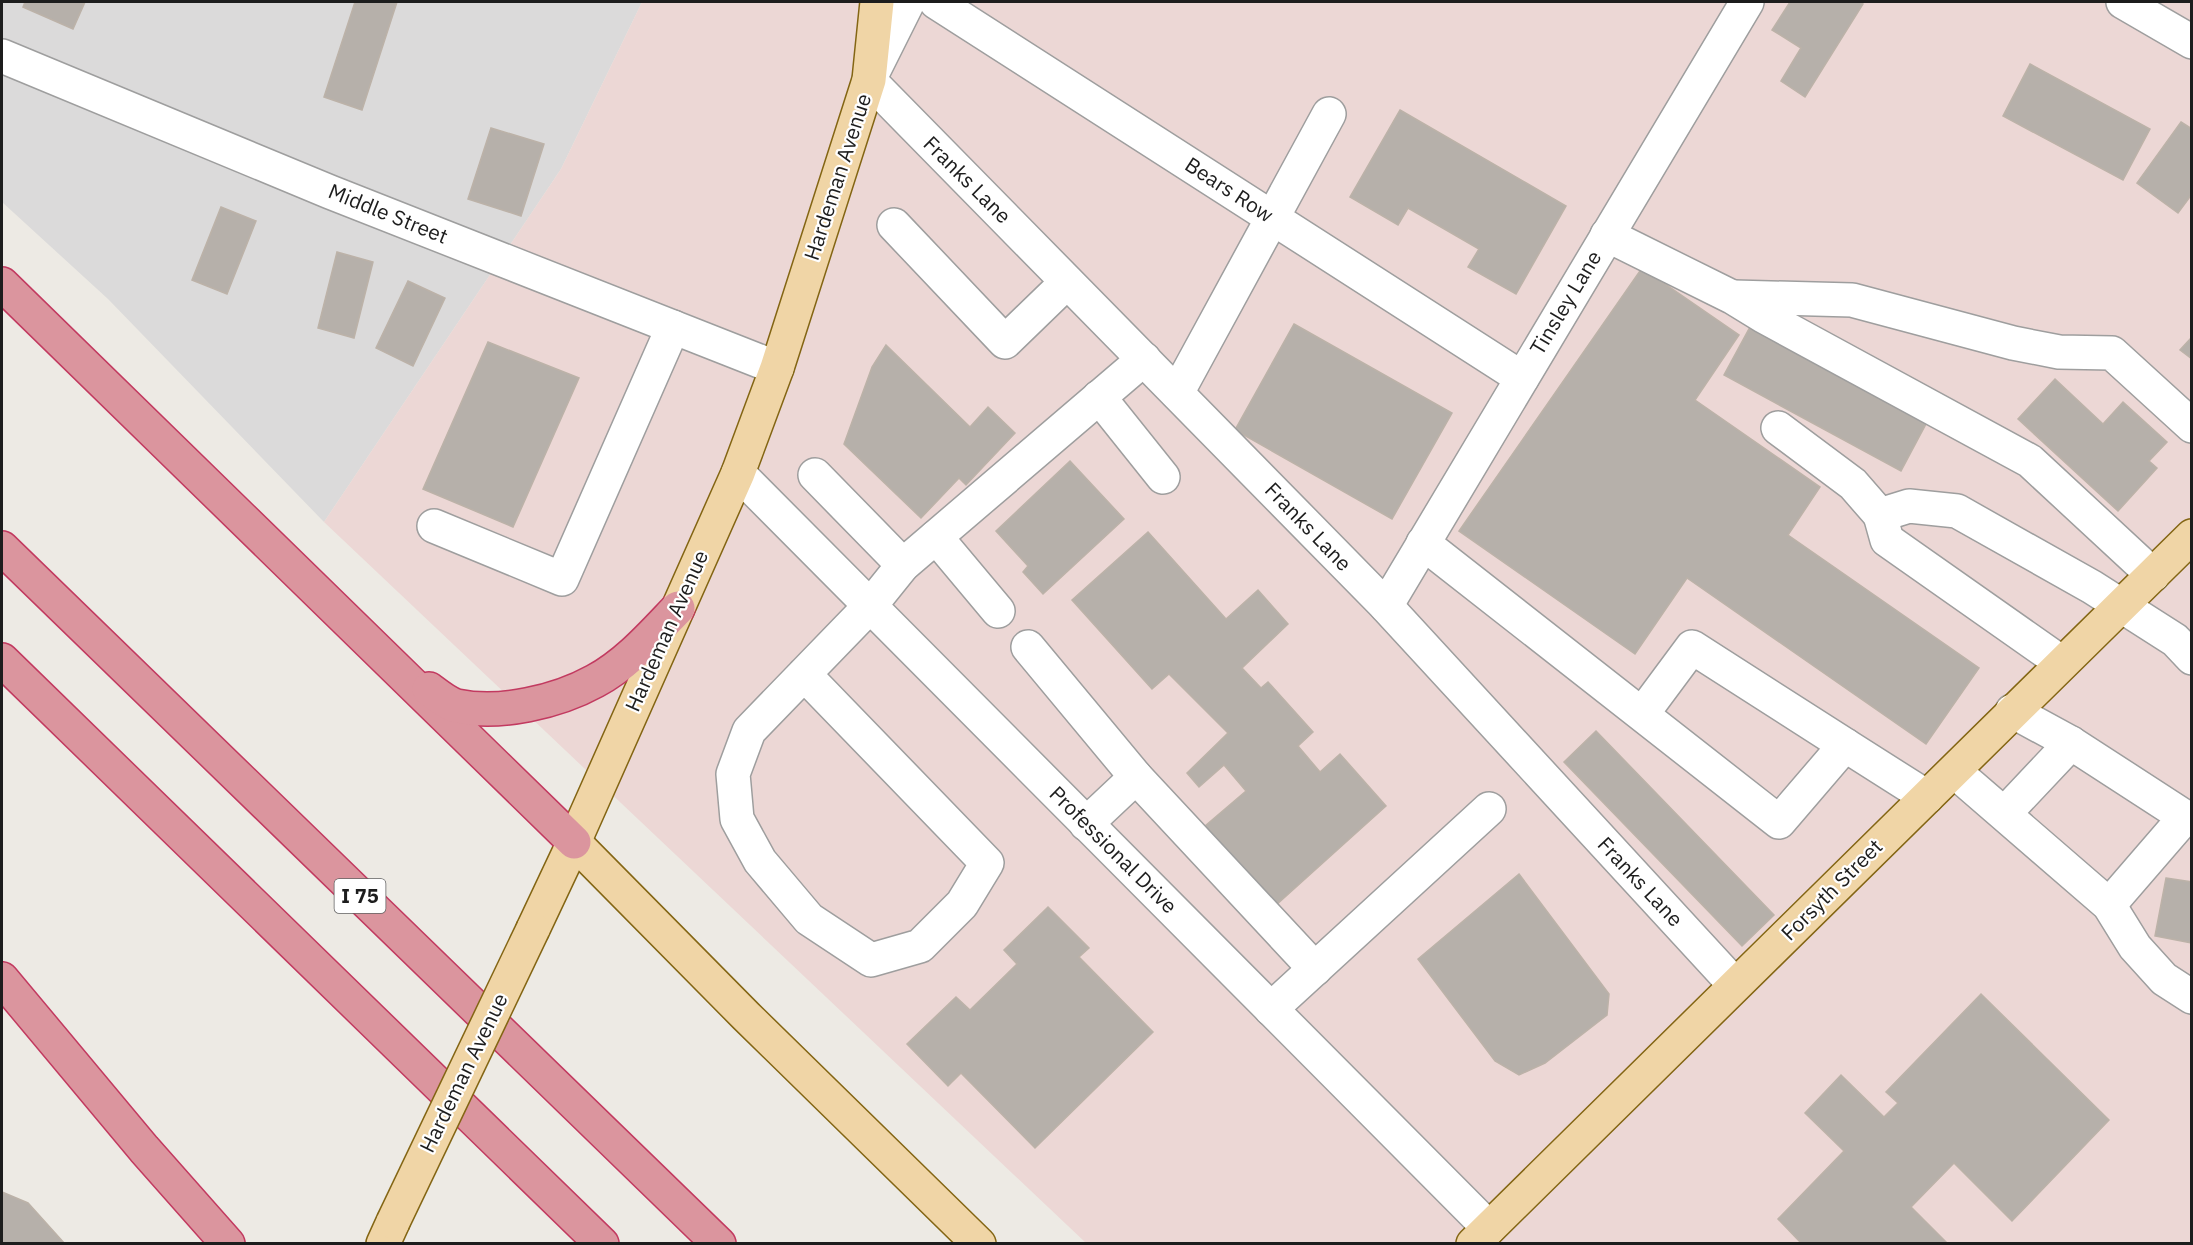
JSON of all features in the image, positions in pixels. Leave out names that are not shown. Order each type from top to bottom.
[{"type":"highway","points":[[2,284],[574,842]]},
{"type":"highway","name":"I 75","points":[[2,548],[719,1244]]},
{"type":"highway","points":[[396,668],[455,706],[495,708],[529,704],[561,697],[596,681],[632,654],[678,608]]},
{"type":"highway","points":[[2,660],[602,1244]]},
{"type":"highway","points":[[2,980],[144,1149],[228,1244]]},
{"type":"main road","points":[[869,80],[877,2]]},
{"type":"main road","name":"Hardeman Avenue","points":[[388,1233],[574,842],[738,473],[777,368],[869,80]]},
{"type":"main road","name":"Forsyth Street","points":[[1481,1236],[2192,536]]},
{"type":"main road","points":[[574,842],[754,1024],[980,1244]]},
{"type":"street","name":"Hardeman Avenue","points":[[869,80],[908,2]]},
{"type":"street","name":"Bears Row","points":[[936,2],[1522,378]]},
{"type":"street","name":"Tinsley Lane","points":[[1386,606],[1747,2]]},
{"type":"street","points":[[2123,2],[2192,42]]},
{"type":"street","name":"Middle Street","points":[[2,56],[330,192],[777,368]]},
{"type":"street","name":"Franks Lane","points":[[869,80],[1386,606],[1735,986]]},
{"type":"street","points":[[1177,393],[1329,114]]},
{"type":"street","points":[[894,225],[1005,342],[1067,282]]},
{"type":"street","points":[[1607,235],[1732,297],[2030,461],[2153,575]]},
{"type":"street","points":[[1732,297],[1852,300],[2013,343],[2059,352],[2112,353],[2192,426]]},
{"type":"street","points":[[434,526],[562,579],[673,327]]},
{"type":"street","points":[[804,674],[987,863],[962,904],[920,946],[871,960],[809,919],[760,861],[737,819],[733,774],[749,731],[804,674],[870,606],[903,565],[1144,359]]},
{"type":"street","points":[[1099,397],[1163,477]]},
{"type":"street","points":[[1778,428],[1853,483],[1880,515],[1887,540],[2062,663]]},
{"type":"street","name":"Professional Drive","points":[[738,473],[1271,1009],[1481,1236]]},
{"type":"street","points":[[815,475],[903,565]]},
{"type":"street","points":[[1880,515],[1909,506],[1957,511],[2092,587],[2175,640],[2192,658]]},
{"type":"street","points":[[936,537],[998,611]]},
{"type":"street","points":[[1423,543],[1643,713],[1779,822],[1845,746]]},
{"type":"street","points":[[1028,646],[1136,777],[1315,969]]},
{"type":"street","points":[[1643,713],[1692,647],[1927,797]]},
{"type":"street","points":[[2012,711],[2071,743],[2188,819],[2109,905]]},
{"type":"street","points":[[2005,813],[2071,743]]},
{"type":"street","points":[[1954,771],[2109,905],[2135,946],[2164,979],[2192,997]]},
{"type":"street","points":[[1086,824],[1136,777]]},
{"type":"street","points":[[1271,1009],[1489,809]]},
{"type":"shaded area","points":[[2,2],[642,2],[561,169],[324,522],[108,299],[2,202]]},
{"type":"shaded area","points":[[642,2],[2191,2],[2191,1243],[1086,1243],[324,522],[561,169]]},
{"type":"building","points":[[25,2],[85,2],[73,29],[23,7]]},
{"type":"building","points":[[355,2],[397,2],[362,110],[324,97]]},
{"type":"building","points":[[1790,2],[1860,2],[1863,4],[1805,97],[1781,81],[1801,48],[1772,30]]},
{"type":"building","points":[[2030,64],[2150,129],[2123,180],[2003,116]]},
{"type":"building","points":[[1400,110],[1566,206],[1516,294],[1468,267],[1479,249],[1408,208],[1398,225],[1350,197]]},
{"type":"building","points":[[2181,122],[2192,129],[2192,194],[2178,213],[2137,183]]},
{"type":"building","points":[[491,128],[544,144],[521,216],[468,199]]},
{"type":"building","points":[[221,207],[256,221],[227,294],[192,280]]},
{"type":"building","points":[[337,252],[373,262],[354,338],[318,328]]},
{"type":"building","points":[[1642,268],[1739,335],[1695,400],[1820,487],[1788,535],[1979,668],[1926,744],[1687,578],[1635,654],[1459,531]]},
{"type":"building","points":[[408,281],[445,298],[413,366],[376,348]]},
{"type":"building","points":[[1294,324],[1452,413],[1392,519],[1235,430]]},
{"type":"building","points":[[1750,327],[1927,422],[1901,471],[1724,375]]},
{"type":"building","points":[[2192,337],[2192,359],[2180,350]]},
{"type":"building","points":[[488,342],[579,378],[513,527],[423,489]]},
{"type":"building","points":[[886,345],[970,427],[988,407],[1015,433],[966,485],[959,478],[921,518],[844,444],[872,367]]},
{"type":"building","points":[[2055,379],[2103,424],[2123,402],[2167,442],[2149,461],[2157,468],[2118,511],[2018,419]]},
{"type":"building","points":[[1070,461],[1124,519],[1043,594],[1023,572],[1028,566],[996,531]]},
{"type":"building","points":[[1148,532],[1226,619],[1258,590],[1288,624],[1242,668],[1261,688],[1268,682],[1313,732],[1298,746],[1320,772],[1340,754],[1386,806],[1275,906],[1198,832],[1246,791],[1224,765],[1199,787],[1187,773],[1228,733],[1169,674],[1152,689],[1072,600]]},
{"type":"building","points":[[1596,731],[1774,915],[1742,946],[1564,762]]},
{"type":"building","points":[[1519,874],[1609,994],[1607,1015],[1545,1063],[1519,1075],[1495,1061],[1418,959]]},
{"type":"building","points":[[2166,878],[2192,882],[2192,943],[2155,936]]},
{"type":"building","points":[[1048,907],[1089,948],[1079,957],[1153,1032],[1035,1148],[961,1073],[948,1086],[907,1044],[956,997],[970,1010],[1017,964],[1004,950]]},
{"type":"building","points":[[1981,994],[2109,1120],[2012,1221],[1954,1163],[1911,1207],[1948,1244],[1802,1244],[1778,1219],[1844,1151],[1805,1113],[1841,1075],[1884,1117],[1898,1103],[1886,1092]]},
{"type":"building","points":[[2,1192],[28,1203],[65,1244],[2,1244]]}]
